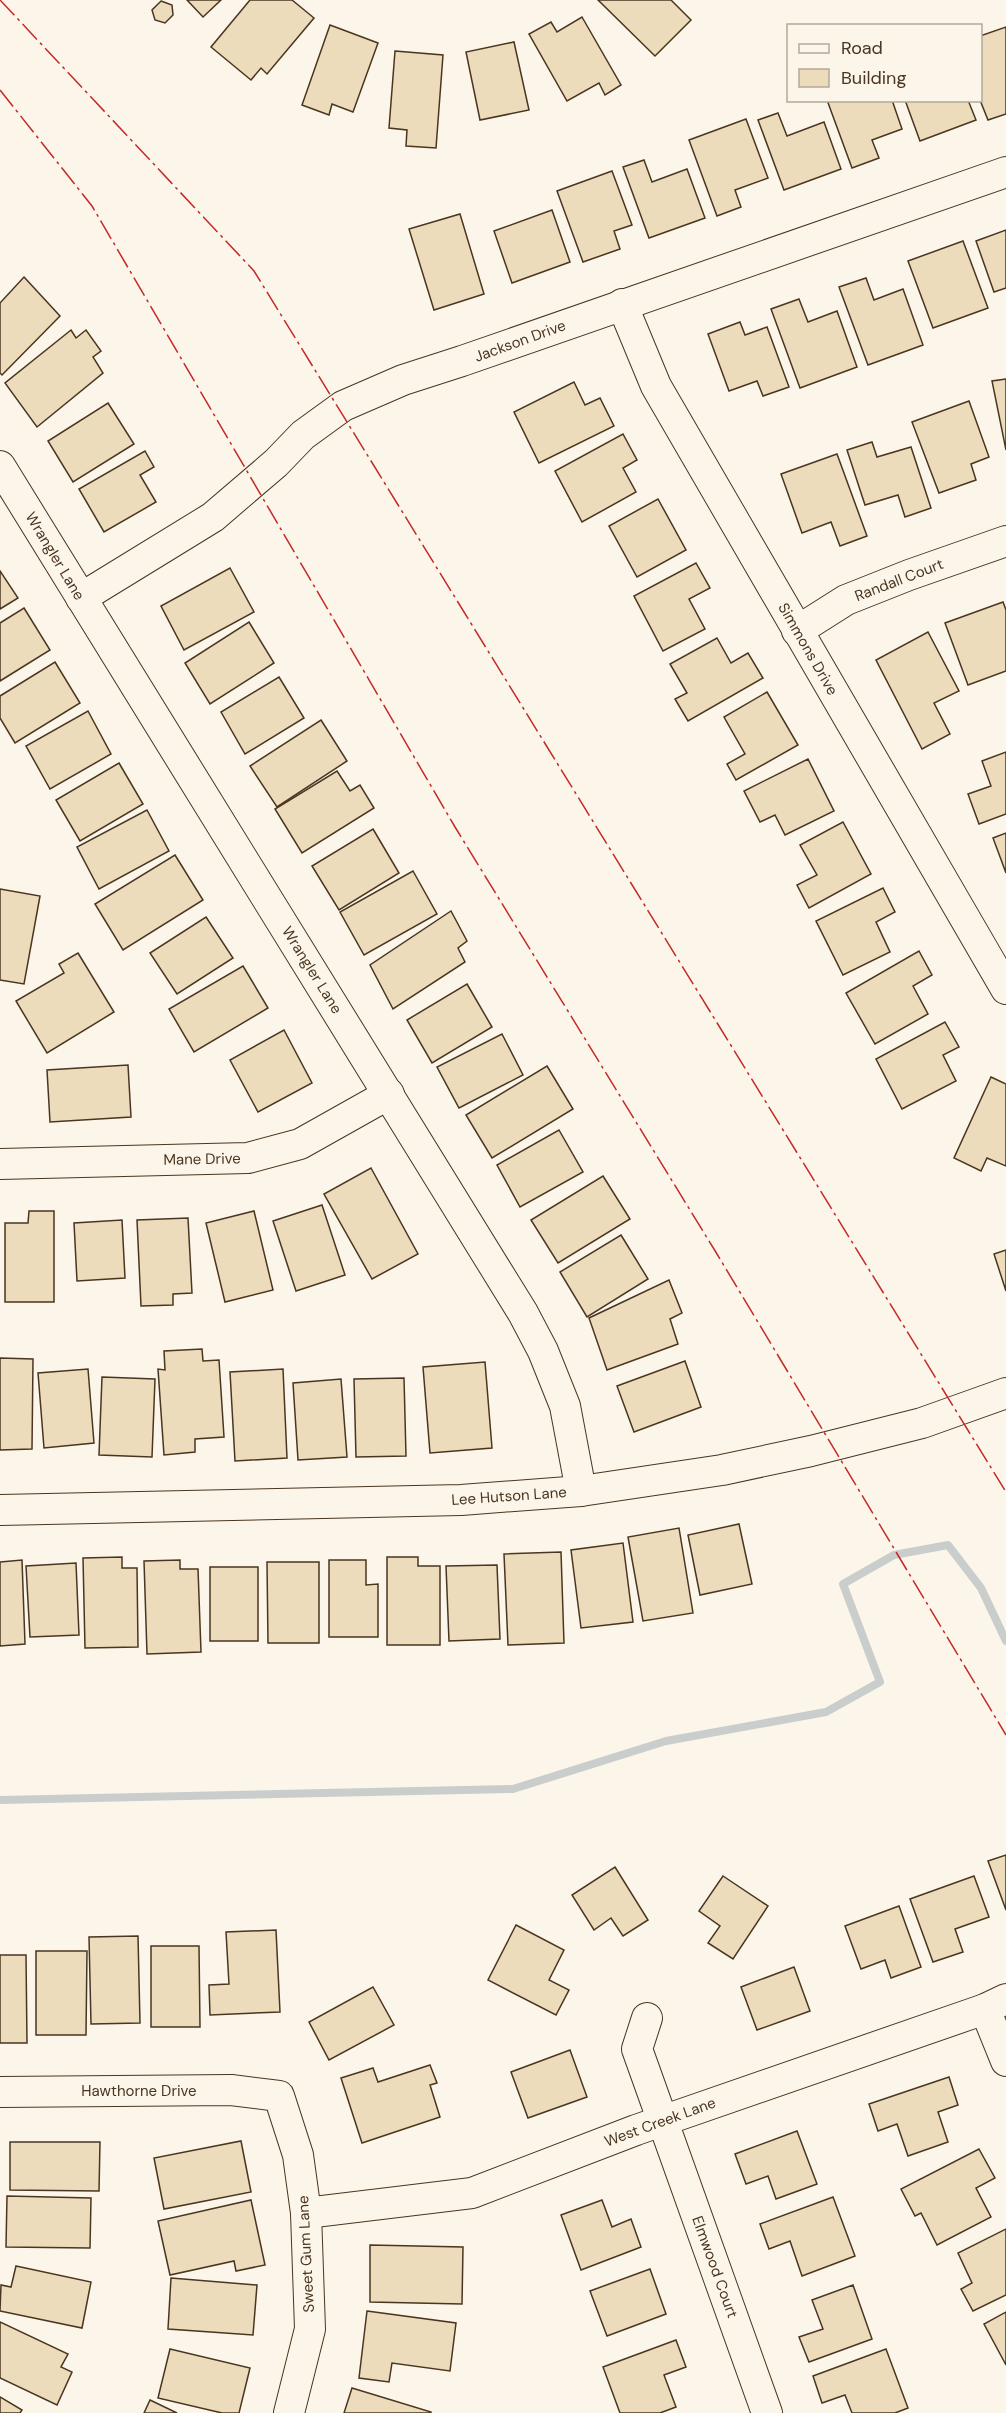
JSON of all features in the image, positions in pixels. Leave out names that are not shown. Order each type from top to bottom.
[{"type":"street","name":"Jackson Drive","points":[[81,598],[213,517],[276,463],[303,435],[343,406],[403,380],[1006,172]]},
{"type":"street","name":"Simmons Drive","points":[[622,304],[656,386],[1006,989]]},
{"type":"street","name":"Wrangler Lane","points":[[0,466],[523,1313],[543,1351],[565,1406],[581,1491]]},
{"type":"street","name":"Randall Court","points":[[797,631],[846,600],[909,574],[1006,542]]},
{"type":"street","name":"Mane Drive","points":[[0,1164],[248,1158],[300,1144],[389,1094]]},
{"type":"street","name":"Lee Hutson Lane","points":[[0,1510],[462,1500],[581,1491],[712,1472],[811,1451],[922,1423],[1006,1393]]},
{"type":"street","points":[[996,2004],[1006,2061]]},
{"type":"street","name":"West Creek Lane","points":[[306,2213],[472,2193],[662,2121],[996,2004]]},
{"type":"street","name":"Elmwood Court","points":[[647,2018],[637,2049],[767,2413]]},
{"type":"street","name":"Hawthorne Drive","points":[[0,2092],[231,2090],[279,2096]]},
{"type":"street","name":"Sweet Gum Lane","points":[[279,2096],[298,2155],[306,2213],[310,2329],[289,2413]]},
{"type":"building","points":[[187,0],[221,0],[203,17]]},
{"type":"building","points":[[250,0],[292,0],[314,18],[267,74],[261,68],[251,80],[211,47]]},
{"type":"building","points":[[598,0],[671,0],[691,20],[655,56]]},
{"type":"building","points":[[161,1],[172,5],[173,15],[165,23],[155,20],[152,10]]},
{"type":"building","points":[[582,17],[621,85],[605,95],[599,83],[567,101],[529,34],[551,22],[557,32]]},
{"type":"building","points":[[330,25],[378,43],[353,112],[332,104],[329,115],[302,105]]},
{"type":"building","points":[[1006,27],[1006,114],[988,120],[981,102],[982,35]]},
{"type":"building","points":[[514,42],[529,110],[480,120],[466,52]]},
{"type":"building","points":[[395,51],[443,55],[436,148],[406,146],[407,130],[389,128]]},
{"type":"building","points":[[828,102],[893,102],[902,129],[872,140],[879,158],[852,168]]},
{"type":"building","points":[[906,102],[969,102],[976,120],[920,141]]},
{"type":"building","points":[[778,113],[787,136],[824,122],[841,169],[784,190],[758,120]]},
{"type":"building","points":[[746,119],[768,178],[735,190],[741,207],[717,216],[689,140]]},
{"type":"building","points":[[644,160],[652,182],[687,169],[705,218],[649,238],[623,167]]},
{"type":"building","points":[[612,171],[632,225],[614,231],[620,249],[583,262],[557,191]]},
{"type":"building","points":[[552,210],[570,262],[512,283],[494,231]]},
{"type":"building","points":[[460,214],[484,294],[434,310],[409,229]]},
{"type":"building","points":[[1006,230],[1006,288],[994,292],[976,241]]},
{"type":"building","points":[[963,241],[988,308],[933,328],[908,261]]},
{"type":"building","points":[[24,277],[60,316],[2,375],[0,373],[0,303]]},
{"type":"building","points":[[866,278],[874,300],[903,289],[923,345],[868,365],[839,287]]},
{"type":"building","points":[[799,299],[808,322],[837,311],[857,367],[800,388],[771,309]]},
{"type":"building","points":[[740,322],[745,335],[767,327],[789,387],[763,396],[757,381],[729,391],[708,334]]},
{"type":"building","points":[[71,330],[76,338],[86,330],[101,351],[93,357],[103,373],[37,427],[5,383]]},
{"type":"building","points":[[1006,379],[1006,450],[992,381]]},
{"type":"building","points":[[574,382],[585,405],[600,398],[614,426],[539,463],[514,412]]},
{"type":"building","points":[[969,401],[989,457],[971,464],[976,480],[939,493],[912,422]]},
{"type":"building","points":[[108,403],[134,444],[73,482],[48,441]]},
{"type":"building","points":[[623,434],[637,460],[623,468],[636,492],[582,522],[555,471]]},
{"type":"building","points":[[872,442],[877,457],[911,447],[931,508],[905,517],[898,495],[865,505],[847,450]]},
{"type":"building","points":[[145,451],[154,467],[140,475],[156,502],[104,532],[79,489]]},
{"type":"building","points":[[837,454],[867,536],[840,546],[831,522],[802,533],[781,474]]},
{"type":"building","points":[[658,499],[686,550],[637,577],[609,526]]},
{"type":"building","points":[[696,563],[710,588],[689,599],[705,629],[663,651],[634,596]]},
{"type":"building","points":[[230,568],[254,612],[184,650],[161,606]]},
{"type":"building","points":[[0,571],[18,598],[0,609]]},
{"type":"building","points":[[1003,602],[1006,610],[1006,671],[968,685],[945,623]]},
{"type":"building","points":[[24,608],[50,650],[0,681],[0,623]]},
{"type":"building","points":[[249,622],[274,663],[210,704],[185,663]]},
{"type":"building","points":[[928,632],[959,691],[934,703],[950,734],[922,749],[876,660]]},
{"type":"building","points":[[717,638],[731,663],[748,653],[763,678],[688,721],[675,699],[687,693],[670,664]]},
{"type":"building","points":[[55,662],[80,703],[15,743],[0,718],[0,696]]},
{"type":"building","points":[[279,677],[304,718],[245,754],[221,712]]},
{"type":"building","points":[[767,692],[798,745],[736,780],[727,764],[745,754],[724,717]]},
{"type":"building","points":[[88,711],[111,754],[50,789],[26,746]]},
{"type":"building","points":[[321,720],[347,761],[277,807],[250,766]]},
{"type":"building","points":[[1006,752],[1006,814],[979,824],[968,794],[991,786],[982,761]]},
{"type":"building","points":[[808,759],[834,811],[785,835],[775,815],[760,822],[744,791]]},
{"type":"building","points":[[119,763],[143,804],[80,841],[56,800]]},
{"type":"building","points":[[337,771],[350,791],[360,785],[374,808],[302,853],[275,809]]},
{"type":"building","points":[[147,810],[169,851],[99,889],[77,847]]},
{"type":"building","points":[[843,822],[871,874],[809,908],[797,885],[817,875],[800,845]]},
{"type":"building","points":[[373,829],[399,873],[339,910],[312,866]]},
{"type":"building","points":[[1006,833],[1006,873],[993,838]]},
{"type":"building","points":[[175,855],[203,900],[123,950],[95,904]]},
{"type":"building","points":[[413,871],[437,914],[364,955],[340,912]]},
{"type":"building","points":[[883,888],[895,912],[876,922],[890,952],[843,975],[816,921]]},
{"type":"building","points":[[0,889],[40,896],[24,984],[0,980]]},
{"type":"building","points":[[451,911],[467,941],[458,948],[465,962],[393,1009],[370,965]]},
{"type":"building","points":[[206,917],[233,958],[177,994],[150,953]]},
{"type":"building","points":[[919,951],[932,975],[913,986],[928,1014],[875,1044],[846,993]]},
{"type":"building","points":[[78,953],[114,1012],[47,1053],[16,1001],[64,973],[59,964]]},
{"type":"building","points":[[243,966],[268,1008],[194,1052],[169,1009]]},
{"type":"building","points":[[467,984],[492,1027],[432,1063],[407,1020]]},
{"type":"building","points":[[945,1022],[959,1047],[943,1055],[956,1081],[902,1109],[876,1059]]},
{"type":"building","points":[[284,1030],[312,1083],[258,1112],[230,1060]]},
{"type":"building","points":[[502,1034],[523,1075],[459,1108],[437,1067]]},
{"type":"building","points":[[128,1065],[131,1117],[50,1122],[47,1070]]},
{"type":"building","points":[[547,1066],[573,1109],[492,1158],[466,1115]]},
{"type":"building","points":[[991,1077],[1006,1084],[1006,1166],[987,1158],[981,1171],[954,1158]]},
{"type":"building","points":[[559,1130],[583,1172],[520,1207],[497,1165]]},
{"type":"building","points":[[371,1168],[418,1254],[372,1279],[324,1194]]},
{"type":"building","points":[[603,1176],[630,1219],[558,1263],[531,1220]]},
{"type":"building","points":[[322,1205],[345,1275],[296,1291],[273,1221]]},
{"type":"building","points":[[29,1211],[54,1211],[54,1302],[5,1302],[5,1223],[28,1223]]},
{"type":"building","points":[[254,1211],[273,1290],[225,1302],[206,1223]]},
{"type":"building","points":[[188,1218],[192,1293],[173,1294],[173,1305],[141,1306],[137,1220]]},
{"type":"building","points":[[122,1220],[125,1278],[77,1281],[74,1223]]},
{"type":"building","points":[[621,1235],[648,1279],[587,1317],[560,1272]]},
{"type":"building","points":[[1006,1250],[1006,1291],[994,1254]]},
{"type":"building","points":[[669,1280],[682,1313],[670,1319],[678,1344],[607,1370],[589,1318]]},
{"type":"building","points":[[202,1349],[203,1361],[219,1360],[224,1437],[195,1439],[195,1452],[164,1455],[158,1369],[165,1370],[164,1351]]},
{"type":"building","points":[[0,1358],[33,1359],[32,1449],[0,1450]]},
{"type":"building","points":[[685,1361],[701,1407],[634,1432],[617,1386]]},
{"type":"building","points":[[485,1362],[492,1448],[430,1453],[423,1367]]},
{"type":"building","points":[[88,1369],[94,1443],[44,1448],[38,1373]]},
{"type":"building","points":[[283,1369],[287,1458],[235,1461],[230,1372]]},
{"type":"building","points":[[102,1377],[155,1379],[152,1457],[99,1455]]},
{"type":"building","points":[[404,1378],[406,1456],[356,1457],[354,1379]]},
{"type":"building","points":[[341,1379],[347,1457],[298,1460],[293,1383]]},
{"type":"building","points":[[739,1524],[752,1584],[700,1595],[688,1535]]},
{"type":"building","points":[[679,1528],[693,1613],[643,1621],[628,1537]]},
{"type":"building","points":[[623,1543],[633,1622],[581,1628],[571,1550]]},
{"type":"building","points":[[561,1552],[564,1643],[508,1645],[504,1554]]},
{"type":"building","points":[[122,1557],[122,1568],[137,1568],[138,1647],[85,1648],[83,1558]]},
{"type":"building","points":[[387,1557],[418,1557],[418,1566],[440,1566],[440,1645],[387,1645]]},
{"type":"building","points":[[22,1560],[25,1644],[0,1646],[0,1562]]},
{"type":"building","points":[[180,1560],[180,1569],[198,1569],[201,1652],[147,1654],[144,1561]]},
{"type":"building","points":[[329,1560],[366,1560],[366,1585],[378,1584],[378,1637],[329,1637]]},
{"type":"building","points":[[267,1562],[319,1562],[319,1643],[268,1643]]},
{"type":"building","points":[[76,1563],[79,1635],[30,1637],[26,1566]]},
{"type":"building","points":[[497,1565],[500,1639],[449,1641],[446,1566]]},
{"type":"building","points":[[210,1567],[258,1567],[258,1641],[210,1641]]},
{"type":"building","points":[[1006,1855],[1006,1910],[988,1861]]},
{"type":"building","points":[[615,1867],[648,1920],[623,1936],[611,1918],[594,1930],[572,1895]]},
{"type":"building","points":[[723,1876],[768,1906],[733,1959],[708,1943],[720,1926],[699,1911]]},
{"type":"building","points":[[974,1876],[989,1917],[955,1929],[963,1952],[933,1962],[910,1899]]},
{"type":"building","points":[[899,1906],[921,1967],[891,1978],[885,1960],[861,1969],[845,1926]]},
{"type":"building","points":[[516,1925],[564,1950],[549,1980],[569,1990],[556,2015],[488,1980]]},
{"type":"building","points":[[276,1930],[280,2012],[210,2015],[209,1985],[229,1984],[226,1932]]},
{"type":"building","points":[[138,1936],[140,2023],[91,2024],[89,1937]]},
{"type":"building","points":[[151,1946],[199,1946],[200,2027],[151,2027]]},
{"type":"building","points":[[36,1951],[87,1951],[86,2035],[36,2035]]},
{"type":"building","points":[[0,1955],[26,1955],[27,2043],[0,2043]]},
{"type":"building","points":[[794,1967],[810,2011],[757,2030],[741,1987]]},
{"type":"building","points":[[373,1987],[394,2025],[329,2060],[309,2022]]},
{"type":"building","points":[[570,2050],[587,2097],[528,2118],[511,2072]]},
{"type":"building","points":[[430,2065],[437,2083],[430,2085],[440,2117],[362,2143],[341,2078],[373,2068],[378,2082]]},
{"type":"building","points":[[949,2077],[958,2105],[938,2112],[948,2142],[908,2156],[897,2124],[878,2131],[869,2104]]},
{"type":"building","points":[[797,2131],[817,2184],[776,2199],[768,2176],[746,2184],[735,2154]]},
{"type":"building","points":[[241,2141],[251,2192],[164,2209],[154,2158]]},
{"type":"building","points":[[10,2142],[100,2142],[99,2191],[10,2190]]},
{"type":"building","points":[[979,2149],[995,2178],[976,2188],[991,2217],[937,2245],[921,2213],[915,2216],[901,2189]]},
{"type":"building","points":[[7,2196],[91,2198],[90,2248],[6,2247]]},
{"type":"building","points":[[833,2197],[855,2256],[802,2276],[790,2241],[769,2249],[760,2224]]},
{"type":"building","points":[[251,2200],[265,2265],[236,2271],[234,2261],[170,2275],[158,2221]]},
{"type":"building","points":[[602,2200],[612,2227],[631,2219],[641,2247],[581,2270],[561,2215]]},
{"type":"building","points":[[1006,2229],[1006,2295],[973,2311],[961,2289],[972,2283],[958,2253]]},
{"type":"building","points":[[370,2245],[463,2247],[462,2304],[370,2302]]},
{"type":"building","points":[[16,2266],[91,2282],[82,2328],[0,2311],[1,2285],[11,2287]]},
{"type":"building","points":[[650,2269],[666,2314],[607,2336],[590,2291]]},
{"type":"building","points":[[171,2278],[257,2285],[253,2335],[168,2329]]},
{"type":"building","points":[[853,2285],[872,2339],[809,2362],[799,2337],[823,2329],[812,2300]]},
{"type":"building","points":[[367,2311],[456,2323],[450,2371],[392,2363],[389,2382],[359,2378]]},
{"type":"building","points":[[1006,2312],[1006,2365],[984,2324]]},
{"type":"building","points":[[0,2322],[68,2354],[61,2367],[72,2372],[57,2405],[0,2378]]},
{"type":"building","points":[[676,2340],[686,2367],[664,2375],[676,2407],[660,2413],[620,2413],[603,2367]]},
{"type":"building","points":[[170,2349],[250,2368],[239,2413],[222,2413],[158,2398]]},
{"type":"building","points":[[886,2349],[908,2408],[895,2413],[852,2413],[845,2395],[822,2403],[813,2376]]},
{"type":"building","points":[[352,2388],[431,2412],[431,2413],[344,2413]]},
{"type":"building","points":[[0,2397],[22,2410],[20,2413],[0,2413]]},
{"type":"building","points":[[150,2400],[177,2413],[144,2413]]},
{"type":"waterway","points":[[0,1800],[513,1789],[666,1741],[826,1712],[880,1682],[843,1584],[894,1555],[948,1545],[981,1588],[1006,1641]]},
{"type":"power","points":[[0,0],[254,271],[1006,1492]]},
{"type":"power","points":[[0,90],[92,206],[455,827],[717,1254],[1006,1735]]}]
